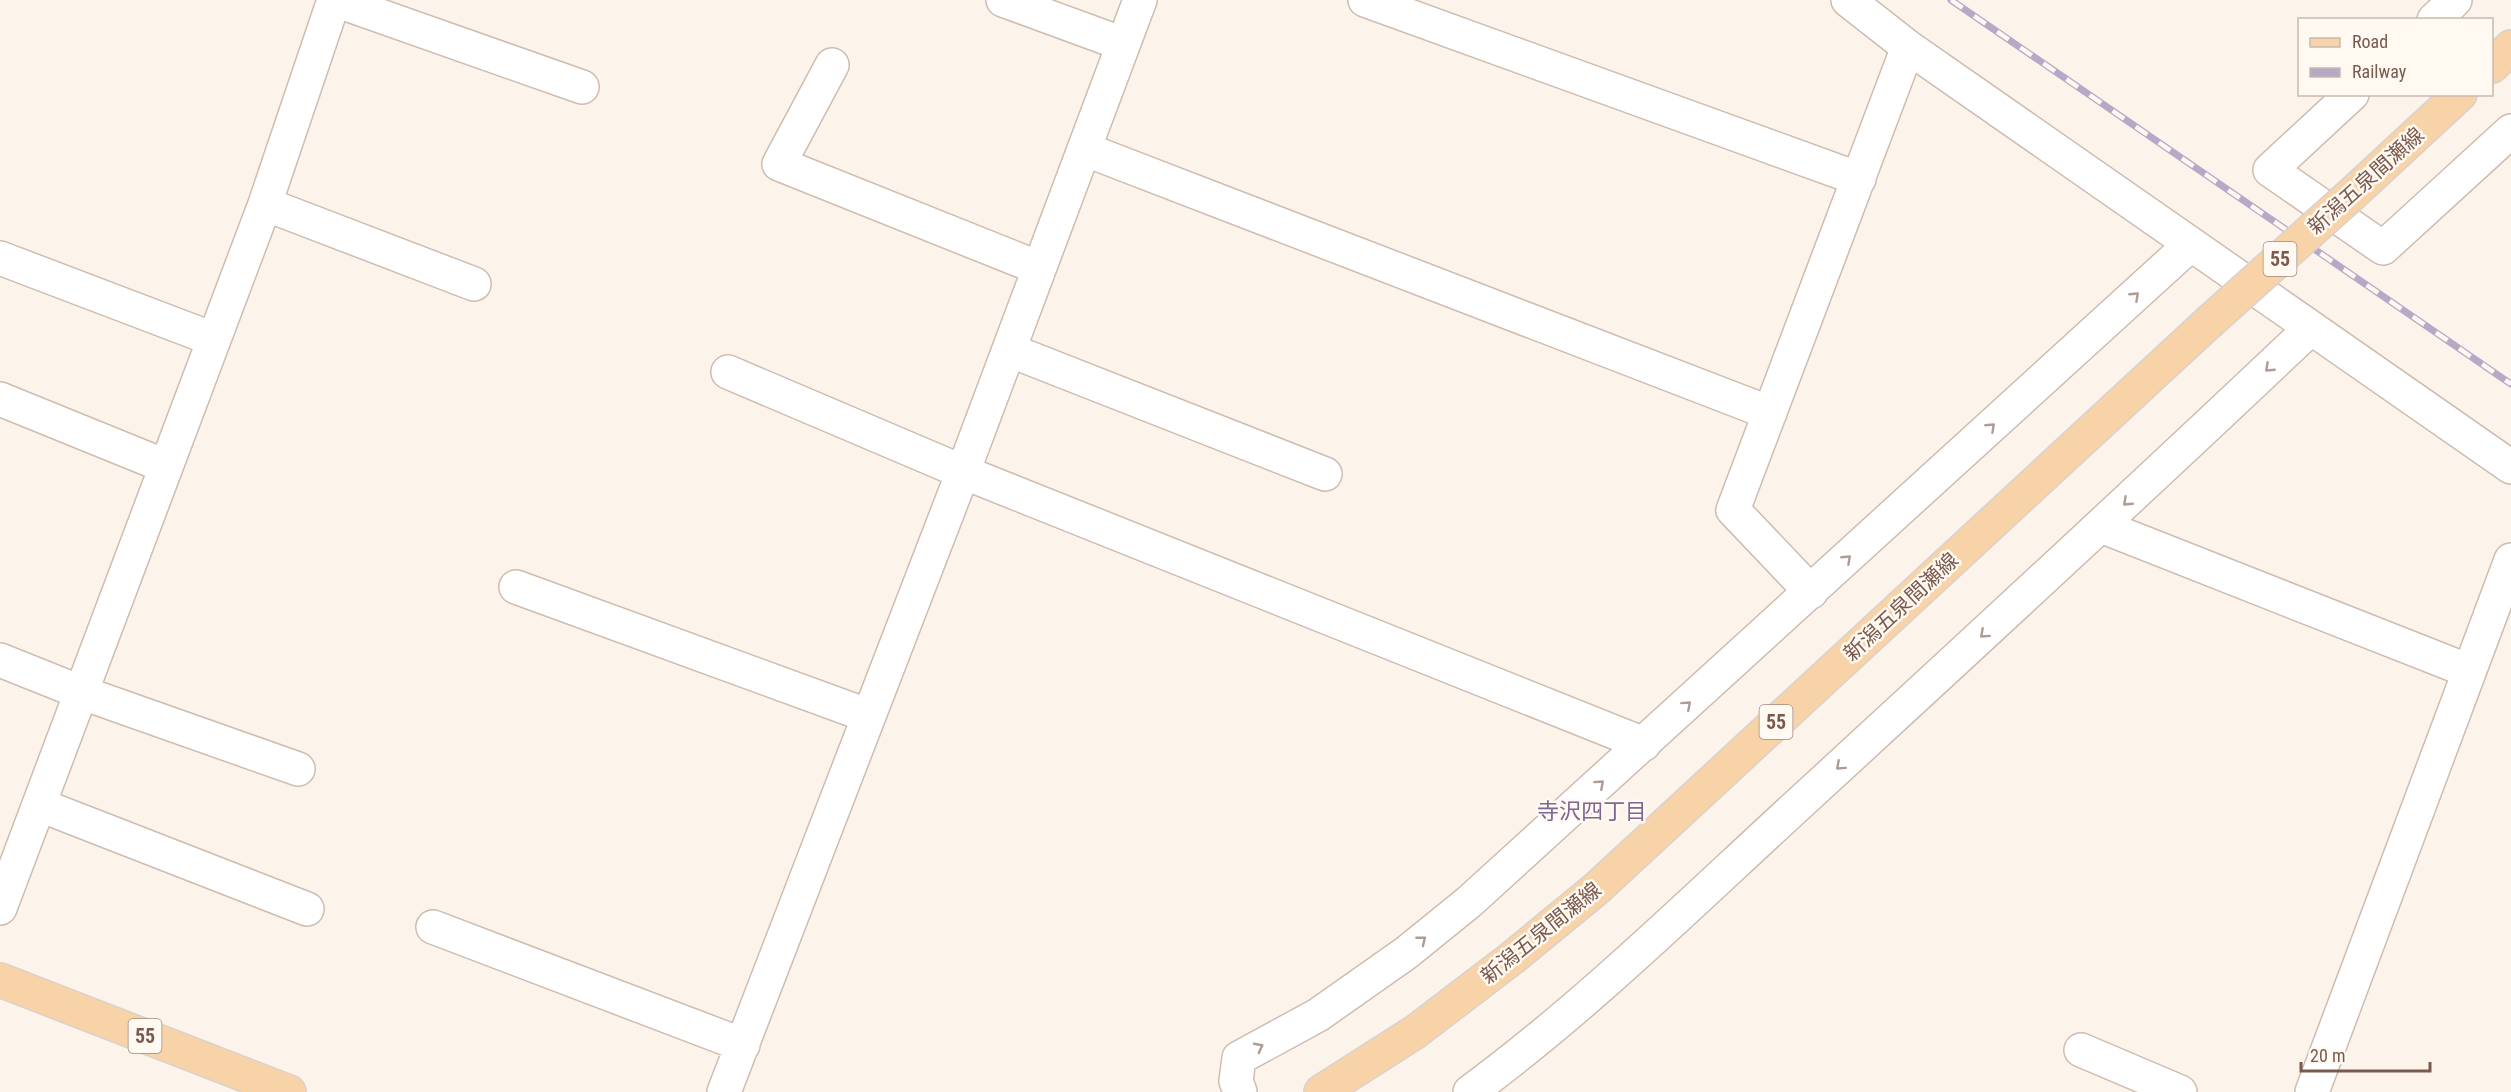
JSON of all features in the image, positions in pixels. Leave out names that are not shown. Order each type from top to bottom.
[{"type":"main road","points":[[2493,65],[2511,47]]},
{"type":"main road","name":"新潟五泉間瀬線","points":[[1321,1092],[1415,1032],[1512,958],[1596,889],[2208,323],[2458,96]]},
{"type":"main road","name":"55","points":[[0,980],[289,1092]]},
{"type":"street","points":[[0,908],[265,204],[335,0],[582,87]]},
{"type":"street","points":[[1003,0],[1124,44]]},
{"type":"street","points":[[724,1092],[963,472],[1140,0]]},
{"type":"street","points":[[1365,0],[1859,179]]},
{"type":"street","points":[[1848,0],[1908,47],[2511,467]]},
{"type":"street","points":[[2436,18],[2455,0]]},
{"type":"street","points":[[1811,592],[1733,510],[1908,47]]},
{"type":"street","points":[[832,65],[779,164],[1039,268]]},
{"type":"street","points":[[2350,96],[2270,170],[2383,248],[2511,130]]},
{"type":"street","points":[[1084,149],[1770,413]]},
{"type":"street","points":[[265,204],[474,284]]},
{"type":"street","points":[[1240,1092],[1236,1082],[1239,1058],[1318,1015],[1406,953],[1469,902],[2191,244]]},
{"type":"street","points":[[0,258],[213,339]]},
{"type":"street","points":[[1470,1092],[1505,1066],[1582,1001],[2102,526],[2311,328]]},
{"type":"street","points":[[1008,350],[1325,474]]},
{"type":"street","points":[[728,372],[963,472],[1644,744]]},
{"type":"street","points":[[0,399],[165,466]]},
{"type":"street","points":[[2102,526],[2469,671]]},
{"type":"street","points":[[2312,1092],[2511,560]]},
{"type":"street","points":[[516,587],[869,716]]},
{"type":"street","points":[[0,660],[80,692],[298,769]]},
{"type":"street","points":[[40,805],[307,909]]},
{"type":"street","points":[[433,927],[742,1045]]},
{"type":"street","points":[[2081,1050],[2180,1092]]},
{"type":"railway","points":[[1951,0],[2511,384]]},
{"type":"district","name":"寺沢四丁目","points":[[1592,811]]}]
